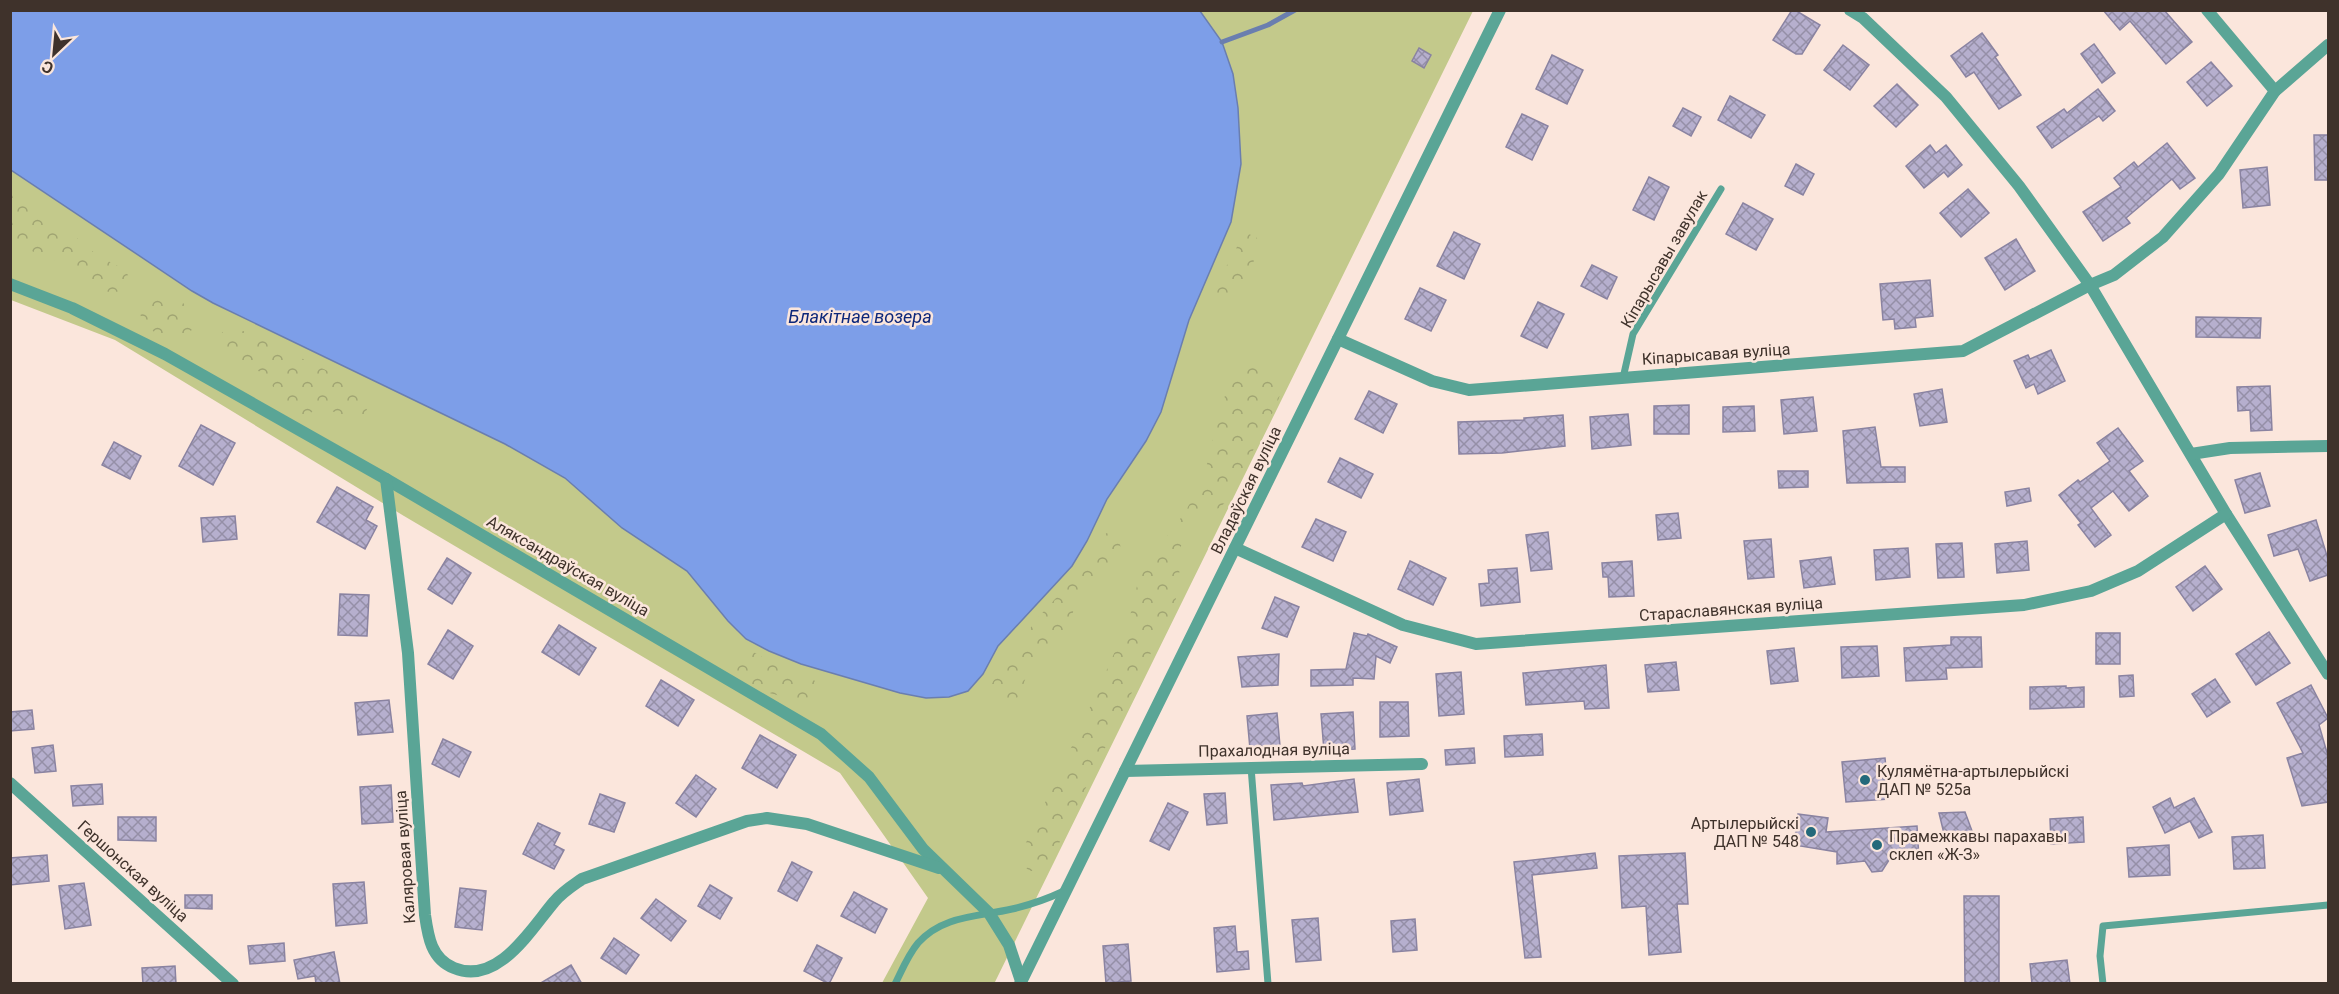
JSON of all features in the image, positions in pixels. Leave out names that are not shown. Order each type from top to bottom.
[{"type":"street","name":"Владаўская вуліца","points":[[1020,982],[1500,10]]},
{"type":"street","points":[[1850,10],[1863,18],[1946,97],[2019,186],[2090,285],[2226,513],[2328,674]]},
{"type":"street","points":[[2207,10],[2275,91]]},
{"type":"street","name":"Кіпарысавая вуліца","points":[[1338,339],[1432,381],[1468,390],[1964,351],[2090,285],[2114,275],[2163,237],[2219,174],[2275,91],[2328,45]]},
{"type":"street","name":"Аляксандраўская вуліца","points":[[10,284],[72,308],[135,337],[386,479],[821,734],[869,777],[923,849],[989,913],[1009,945],[1020,982]]},
{"type":"street","points":[[2191,454],[2230,448],[2328,446]]},
{"type":"street","name":"Каляровая вуліца","points":[[386,479],[408,653],[425,915],[430,943],[437,956],[446,964],[468,971],[492,965],[518,946],[555,901],[582,879],[747,821],[767,818],[807,824],[943,869]]},
{"type":"street","name":"Стараславянская вуліца","points":[[1235,548],[1403,625],[1476,644],[2024,605],[2091,591],[2138,571],[2226,513]]},
{"type":"street","name":"Прахалодная вуліца","points":[[1125,771],[1422,764]]},
{"type":"street","name":"Гершонская вуліца","points":[[10,783],[233,984]]},
{"type":"lane","name":"Кіпарысавы завулак","points":[[1623,378],[1634,334],[1721,189]]},
{"type":"lane","points":[[1251,767],[1268,984]]},
{"type":"lane","points":[[895,984],[908,957],[929,933],[956,919],[1028,906],[1066,891]]},
{"type":"lane","points":[[2103,984],[2100,956],[2103,926],[2328,904]]},
{"type":"green space","name":"Блакітнае возера","points":[[10,11],[1473,11],[994,984],[882,983],[928,898],[840,773],[404,516],[115,340],[11,300]]},
{"type":"green space","points":[[11,193],[46,219],[69,231],[98,256],[122,268],[128,275],[129,282],[116,292],[104,291],[67,265],[26,247],[11,233]]},
{"type":"green space","points":[[1249,234],[1257,238],[1257,245],[1249,275],[1233,302],[1228,306],[1221,305],[1213,297],[1212,286],[1231,260],[1240,242]]},
{"type":"green space","points":[[162,291],[178,299],[194,317],[196,322],[191,330],[183,335],[161,335],[144,323],[140,314],[143,303],[151,294]]},
{"type":"green space","points":[[227,327],[247,332],[359,386],[368,399],[365,414],[350,418],[326,410],[302,414],[289,410],[281,402],[266,377],[226,348],[220,335]]},
{"type":"green space","points":[[1253,358],[1266,363],[1279,376],[1280,395],[1276,406],[1227,501],[1219,508],[1189,524],[1180,549],[1179,584],[1175,603],[1051,860],[1040,871],[1029,871],[1022,863],[1023,849],[1117,647],[1131,612],[1140,575],[1195,495],[1208,462],[1227,391],[1234,375],[1243,364]]},
{"type":"green space","points":[[1115,534],[1120,545],[1120,554],[1116,561],[1083,585],[1078,592],[1068,627],[1033,658],[1015,701],[1010,704],[999,702],[990,692],[991,685],[1002,666],[1020,646],[1034,622],[1077,575],[1103,535]]},
{"type":"green space","points":[[752,651],[777,666],[814,680],[817,684],[815,694],[798,699],[776,695],[746,682],[736,675],[732,665],[737,654]]},
{"type":"water","name":"Блакітнае возера","points":[[10,11],[1200,11],[1222,42],[1233,74],[1238,108],[1241,164],[1231,222],[1189,320],[1161,412],[1146,441],[1107,499],[1072,566],[998,646],[983,674],[968,691],[949,697],[926,698],[900,693],[801,664],[746,639],[687,571],[622,528],[565,478],[505,444],[213,303],[11,170]]},
{"type":"building","points":[[1792,10],[1820,25],[1802,54],[1796,54],[1773,40]]},
{"type":"building","points":[[2103,10],[2164,10],[2192,42],[2166,64],[2130,21],[2120,30]]},
{"type":"building","points":[[1982,33],[1998,55],[1995,57],[2021,95],[1999,109],[1974,72],[1966,77],[1951,56]]},
{"type":"building","points":[[2094,44],[2115,73],[2102,83],[2081,54]]},
{"type":"building","points":[[1843,45],[1869,65],[1850,90],[1824,70]]},
{"type":"building","points":[[1419,48],[1431,55],[1424,68],[1412,61]]},
{"type":"building","points":[[1552,55],[1583,70],[1567,104],[1536,89]]},
{"type":"building","points":[[2211,62],[2232,86],[2207,106],[2187,82]]},
{"type":"building","points":[[1897,84],[1918,105],[1896,127],[1874,106]]},
{"type":"building","points":[[2098,89],[2115,111],[2103,121],[2099,116],[2052,148],[2037,127],[2064,109],[2067,113]]},
{"type":"building","points":[[1730,96],[1765,115],[1751,138],[1718,120]]},
{"type":"building","points":[[1683,108],[1701,117],[1691,136],[1673,126]]},
{"type":"building","points":[[1522,114],[1548,126],[1532,160],[1506,147]]},
{"type":"building","points":[[2314,135],[2328,135],[2328,180],[2315,180]]},
{"type":"building","points":[[2167,143],[2195,178],[2180,189],[2172,179],[2126,218],[2130,223],[2103,241],[2083,212],[2121,187],[2114,178],[2134,162],[2138,167]]},
{"type":"building","points":[[1930,145],[1936,153],[1946,145],[1962,165],[1948,177],[1944,172],[1924,188],[1906,166]]},
{"type":"building","points":[[1796,164],[1814,174],[1803,195],[1785,186]]},
{"type":"building","points":[[2267,167],[2270,205],[2243,208],[2240,170]]},
{"type":"building","points":[[1649,177],[1669,187],[1654,220],[1633,210]]},
{"type":"building","points":[[1968,189],[1989,213],[1961,237],[1940,213]]},
{"type":"building","points":[[1743,203],[1773,219],[1756,250],[1726,234]]},
{"type":"building","points":[[1454,232],[1480,244],[1464,279],[1437,266]]},
{"type":"building","points":[[2016,239],[2035,271],[2005,290],[1985,258]]},
{"type":"building","points":[[1592,265],[1617,277],[1607,299],[1581,286]]},
{"type":"building","points":[[1930,280],[1933,316],[1915,318],[1916,327],[1895,329],[1894,319],[1883,320],[1880,284]]},
{"type":"building","points":[[1420,288],[1446,300],[1431,331],[1405,319]]},
{"type":"building","points":[[1538,302],[1564,314],[1547,348],[1521,336]]},
{"type":"building","points":[[2196,317],[2261,318],[2260,338],[2196,337]]},
{"type":"building","points":[[2051,350],[2065,381],[2038,394],[2034,384],[2026,388],[2014,361],[2028,355],[2030,359]]},
{"type":"building","points":[[2270,386],[2272,430],[2251,431],[2250,410],[2238,411],[2237,387]]},
{"type":"building","points":[[1942,389],[1947,422],[1920,426],[1914,394]]},
{"type":"building","points":[[1369,391],[1397,404],[1383,433],[1355,419]]},
{"type":"building","points":[[1813,397],[1817,431],[1784,434],[1781,400]]},
{"type":"building","points":[[1689,405],[1689,434],[1654,434],[1654,406]]},
{"type":"building","points":[[1754,406],[1755,431],[1723,432],[1723,407]]},
{"type":"building","points":[[1628,414],[1631,445],[1592,449],[1590,417]]},
{"type":"building","points":[[1563,415],[1565,446],[1502,453],[1459,454],[1458,422],[1524,420],[1524,418]]},
{"type":"building","points":[[201,425],[235,443],[213,485],[179,466]]},
{"type":"building","points":[[1875,427],[1881,467],[1905,467],[1905,482],[1847,483],[1843,431]]},
{"type":"building","points":[[2118,428],[2143,461],[2129,471],[2148,496],[2129,511],[2113,491],[2091,508],[2111,535],[2095,547],[2078,525],[2081,523],[2059,495],[2078,480],[2080,482],[2110,461],[2097,443]]},
{"type":"building","points":[[114,442],[141,456],[130,479],[102,465]]},
{"type":"building","points":[[1340,458],[1373,474],[1361,498],[1328,482]]},
{"type":"building","points":[[1778,471],[1808,471],[1808,487],[1779,488]]},
{"type":"building","points":[[2260,473],[2270,506],[2245,513],[2235,480]]},
{"type":"building","points":[[337,487],[373,507],[366,520],[377,526],[365,549],[317,522]]},
{"type":"building","points":[[2029,488],[2031,501],[2007,506],[2005,492]]},
{"type":"building","points":[[1678,513],[1681,538],[1658,540],[1656,515]]},
{"type":"building","points":[[235,516],[237,539],[203,542],[201,518]]},
{"type":"building","points":[[1316,519],[1346,532],[1333,561],[1302,547]]},
{"type":"building","points":[[2316,520],[2328,559],[2328,575],[2310,581],[2298,549],[2274,556],[2268,535]]},
{"type":"building","points":[[1548,532],[1552,569],[1531,571],[1526,535]]},
{"type":"building","points":[[1771,539],[1774,577],[1748,579],[1744,541]]},
{"type":"building","points":[[2027,541],[2029,570],[1997,573],[1995,544]]},
{"type":"building","points":[[1962,543],[1964,577],[1938,578],[1936,544]]},
{"type":"building","points":[[1908,548],[1910,577],[1876,580],[1874,550]]},
{"type":"building","points":[[1831,557],[1835,584],[1804,588],[1800,561]]},
{"type":"building","points":[[447,558],[471,573],[452,604],[428,589]]},
{"type":"building","points":[[1410,561],[1446,578],[1433,605],[1398,589]]},
{"type":"building","points":[[1632,561],[1634,596],[1609,597],[1608,577],[1603,577],[1602,563]]},
{"type":"building","points":[[2205,566],[2222,589],[2193,611],[2176,587]]},
{"type":"building","points":[[1517,568],[1520,602],[1481,606],[1479,584],[1489,583],[1488,570]]},
{"type":"building","points":[[340,594],[369,595],[367,636],[338,635]]},
{"type":"building","points":[[1275,597],[1299,607],[1287,637],[1262,628]]},
{"type":"building","points":[[559,625],[596,648],[579,675],[542,652]]},
{"type":"building","points":[[448,630],[473,646],[453,679],[428,664]]},
{"type":"building","points":[[2269,632],[2290,663],[2256,685],[2236,654]]},
{"type":"building","points":[[1354,633],[1367,636],[1368,634],[1397,647],[1390,663],[1376,656],[1374,679],[1353,678],[1353,685],[1311,686],[1311,670],[1346,669]]},
{"type":"building","points":[[2096,633],[2120,633],[2120,664],[2096,664]]},
{"type":"building","points":[[1951,637],[1981,637],[1982,667],[1946,668],[1947,679],[1906,681],[1904,648],[1951,645]]},
{"type":"building","points":[[1877,646],[1879,676],[1842,678],[1841,647]]},
{"type":"building","points":[[1794,648],[1798,681],[1771,684],[1767,651]]},
{"type":"building","points":[[1279,654],[1278,685],[1242,687],[1238,657]]},
{"type":"building","points":[[1676,662],[1679,690],[1648,692],[1645,665]]},
{"type":"building","points":[[1606,665],[1609,708],[1585,709],[1584,701],[1526,705],[1523,673]]},
{"type":"building","points":[[1461,672],[1464,714],[1439,716],[1436,674]]},
{"type":"building","points":[[2133,675],[2134,696],[2120,697],[2119,676]]},
{"type":"building","points":[[2215,679],[2230,702],[2207,717],[2192,694]]},
{"type":"building","points":[[661,680],[694,700],[678,726],[646,706]]},
{"type":"building","points":[[2311,685],[2328,718],[2319,725],[2328,756],[2328,802],[2302,806],[2287,758],[2303,753],[2277,703]]},
{"type":"building","points":[[2066,686],[2066,688],[2084,687],[2084,707],[2030,709],[2030,687]]},
{"type":"building","points":[[389,700],[393,732],[358,735],[355,703]]},
{"type":"building","points":[[1380,702],[1408,702],[1409,736],[1380,737]]},
{"type":"building","points":[[32,710],[34,729],[10,731],[10,712]]},
{"type":"building","points":[[1353,712],[1355,749],[1324,751],[1321,714]]},
{"type":"building","points":[[1277,713],[1280,746],[1250,749],[1247,716]]},
{"type":"building","points":[[1542,734],[1543,755],[1505,757],[1504,736]]},
{"type":"building","points":[[760,735],[796,755],[777,788],[742,768]]},
{"type":"building","points":[[443,739],[471,752],[459,777],[432,764]]},
{"type":"building","points":[[53,745],[56,771],[35,773],[32,748]]},
{"type":"building","points":[[1474,748],[1475,763],[1446,765],[1445,750]]},
{"type":"building","name":"Кулямётна-артылерыйскі ДАП № 525а","points":[[1885,758],[1889,799],[1846,802],[1842,762]]},
{"type":"building","points":[[696,775],[716,789],[696,817],[676,803]]},
{"type":"building","points":[[1354,779],[1358,812],[1274,820],[1271,785],[1302,783],[1303,786]]},
{"type":"building","points":[[1419,779],[1423,811],[1390,815],[1387,783]]},
{"type":"building","points":[[102,784],[103,804],[73,806],[71,786]]},
{"type":"building","points":[[391,785],[393,822],[362,824],[360,787]]},
{"type":"building","points":[[1225,793],[1227,823],[1207,825],[1204,794]]},
{"type":"building","points":[[600,794],[625,803],[614,832],[589,824]]},
{"type":"building","points":[[2170,798],[2174,808],[2194,798],[2212,832],[2199,838],[2190,821],[2165,833],[2153,807]]},
{"type":"building","points":[[1168,803],[1188,812],[1169,850],[1150,841]]},
{"type":"building","points":[[1965,812],[1975,839],[1946,842],[1939,813]]},
{"type":"building","name":"Прамежкавы парахавы склеп «Ж-З»","points":[[1798,814],[1828,818],[1826,832],[1917,826],[1919,859],[1889,860],[1882,871],[1872,872],[1865,861],[1837,864],[1837,852],[1794,845]]},
{"type":"building","points":[[118,817],[156,817],[156,841],[118,840]]},
{"type":"building","points":[[2083,817],[2084,842],[2051,844],[2050,819]]},
{"type":"building","points":[[538,823],[560,833],[554,845],[564,850],[554,869],[523,854]]},
{"type":"building","points":[[2263,835],[2265,868],[2234,869],[2232,837]]},
{"type":"building","points":[[2169,845],[2170,875],[2129,877],[2127,848]]},
{"type":"building","points":[[1595,853],[1597,868],[1532,875],[1541,957],[1525,958],[1514,862]]},
{"type":"building","points":[[1685,853],[1688,904],[1677,904],[1681,952],[1649,955],[1646,906],[1622,908],[1619,856]]},
{"type":"building","points":[[47,855],[49,881],[10,885],[10,858]]},
{"type":"building","points":[[792,862],[812,872],[797,901],[778,891]]},
{"type":"building","points":[[364,882],[367,923],[336,926],[333,884]]},
{"type":"building","points":[[84,883],[91,925],[65,929],[59,886]]},
{"type":"building","points":[[710,885],[732,898],[720,919],[698,906]]},
{"type":"building","points":[[460,888],[486,891],[482,930],[455,927]]},
{"type":"building","points":[[854,892],[887,909],[875,933],[841,916]]},
{"type":"building","points":[[185,895],[212,895],[212,909],[185,908]]},
{"type":"building","points":[[1964,896],[1999,896],[1999,984],[1965,984]]},
{"type":"building","points":[[656,899],[686,921],[671,941],[641,918]]},
{"type":"building","points":[[1318,918],[1321,960],[1296,962],[1292,920]]},
{"type":"building","points":[[1415,919],[1417,950],[1393,952],[1391,921]]},
{"type":"building","points":[[1235,926],[1237,952],[1248,951],[1249,969],[1217,972],[1214,928]]},
{"type":"building","points":[[614,938],[639,955],[626,974],[601,958]]},
{"type":"building","points":[[284,943],[285,961],[250,964],[248,946]]},
{"type":"building","points":[[1128,944],[1131,981],[1106,983],[1103,946]]},
{"type":"building","points":[[817,945],[842,958],[829,984],[804,971]]},
{"type":"building","points":[[334,952],[340,984],[316,984],[315,976],[298,979],[294,960]]},
{"type":"building","points":[[2067,960],[2070,984],[2032,984],[2030,964]]},
{"type":"building","points":[[571,965],[582,984],[539,984]]},
{"type":"building","points":[[175,966],[176,984],[143,984],[142,968]]},
{"type":"waterway","points":[[1222,42],[1268,25],[1295,10]]},
{"type":"place","name":"Кулямётна-артылерыйскі ДАП № 525а","points":[[1865,780]]},
{"type":"place","name":"Артылерыйскі ДАП № 548","points":[[1811,832]]},
{"type":"place","name":"Прамежкавы парахавы склеп «Ж-З»","points":[[1877,845]]}]
